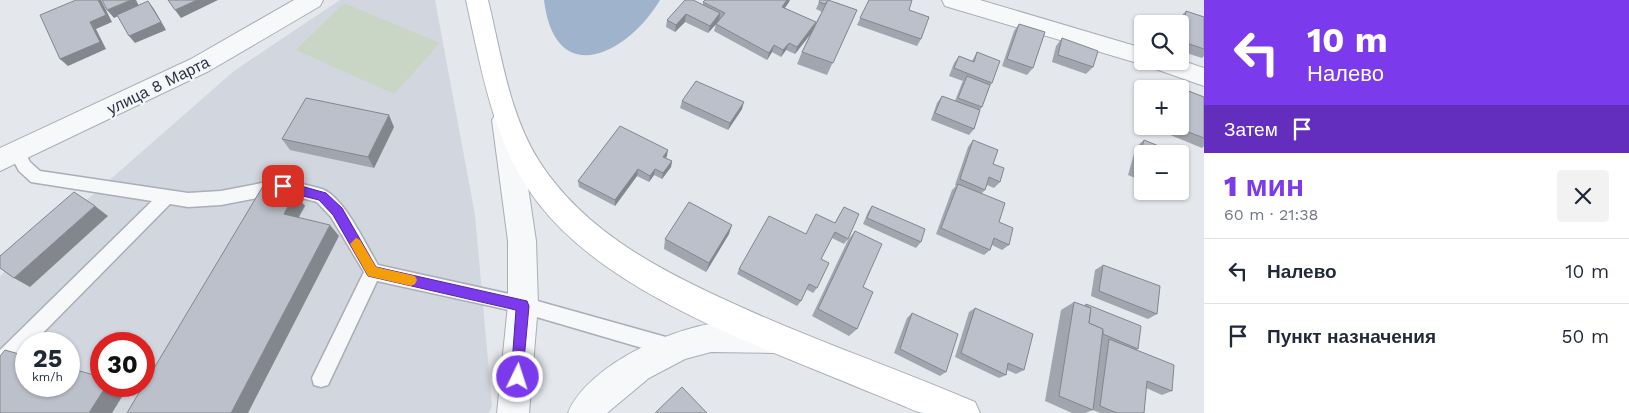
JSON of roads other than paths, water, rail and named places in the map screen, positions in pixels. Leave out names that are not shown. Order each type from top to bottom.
[{"type":"street","name":"улица 8 Марта","points":[[9,156],[200,65],[312,0]]},
{"type":"street","points":[[477,0],[505,118],[522,241],[523,306],[513,413]]},
{"type":"street","points":[[953,0],[1134,56]]},
{"type":"street","points":[[1182,70],[1204,77]]},
{"type":"street","points":[[505,118],[530,169],[548,195],[572,222],[640,272],[688,298],[776,338],[964,413]]},
{"type":"street","points":[[584,413],[633,369],[673,348],[703,339],[776,338]]},
{"type":"lane","points":[[9,156],[29,173],[37,177],[188,200],[221,198],[283,186],[322,196],[338,212],[372,272],[523,306],[673,348]]},
{"type":"lane","points":[[0,363],[167,197]]},
{"type":"lane","points":[[321,378],[372,272]]},
{"type":"water","points":[[544,0],[660,0],[630,36],[612,48],[594,54],[577,54],[562,46],[551,28]]}]
